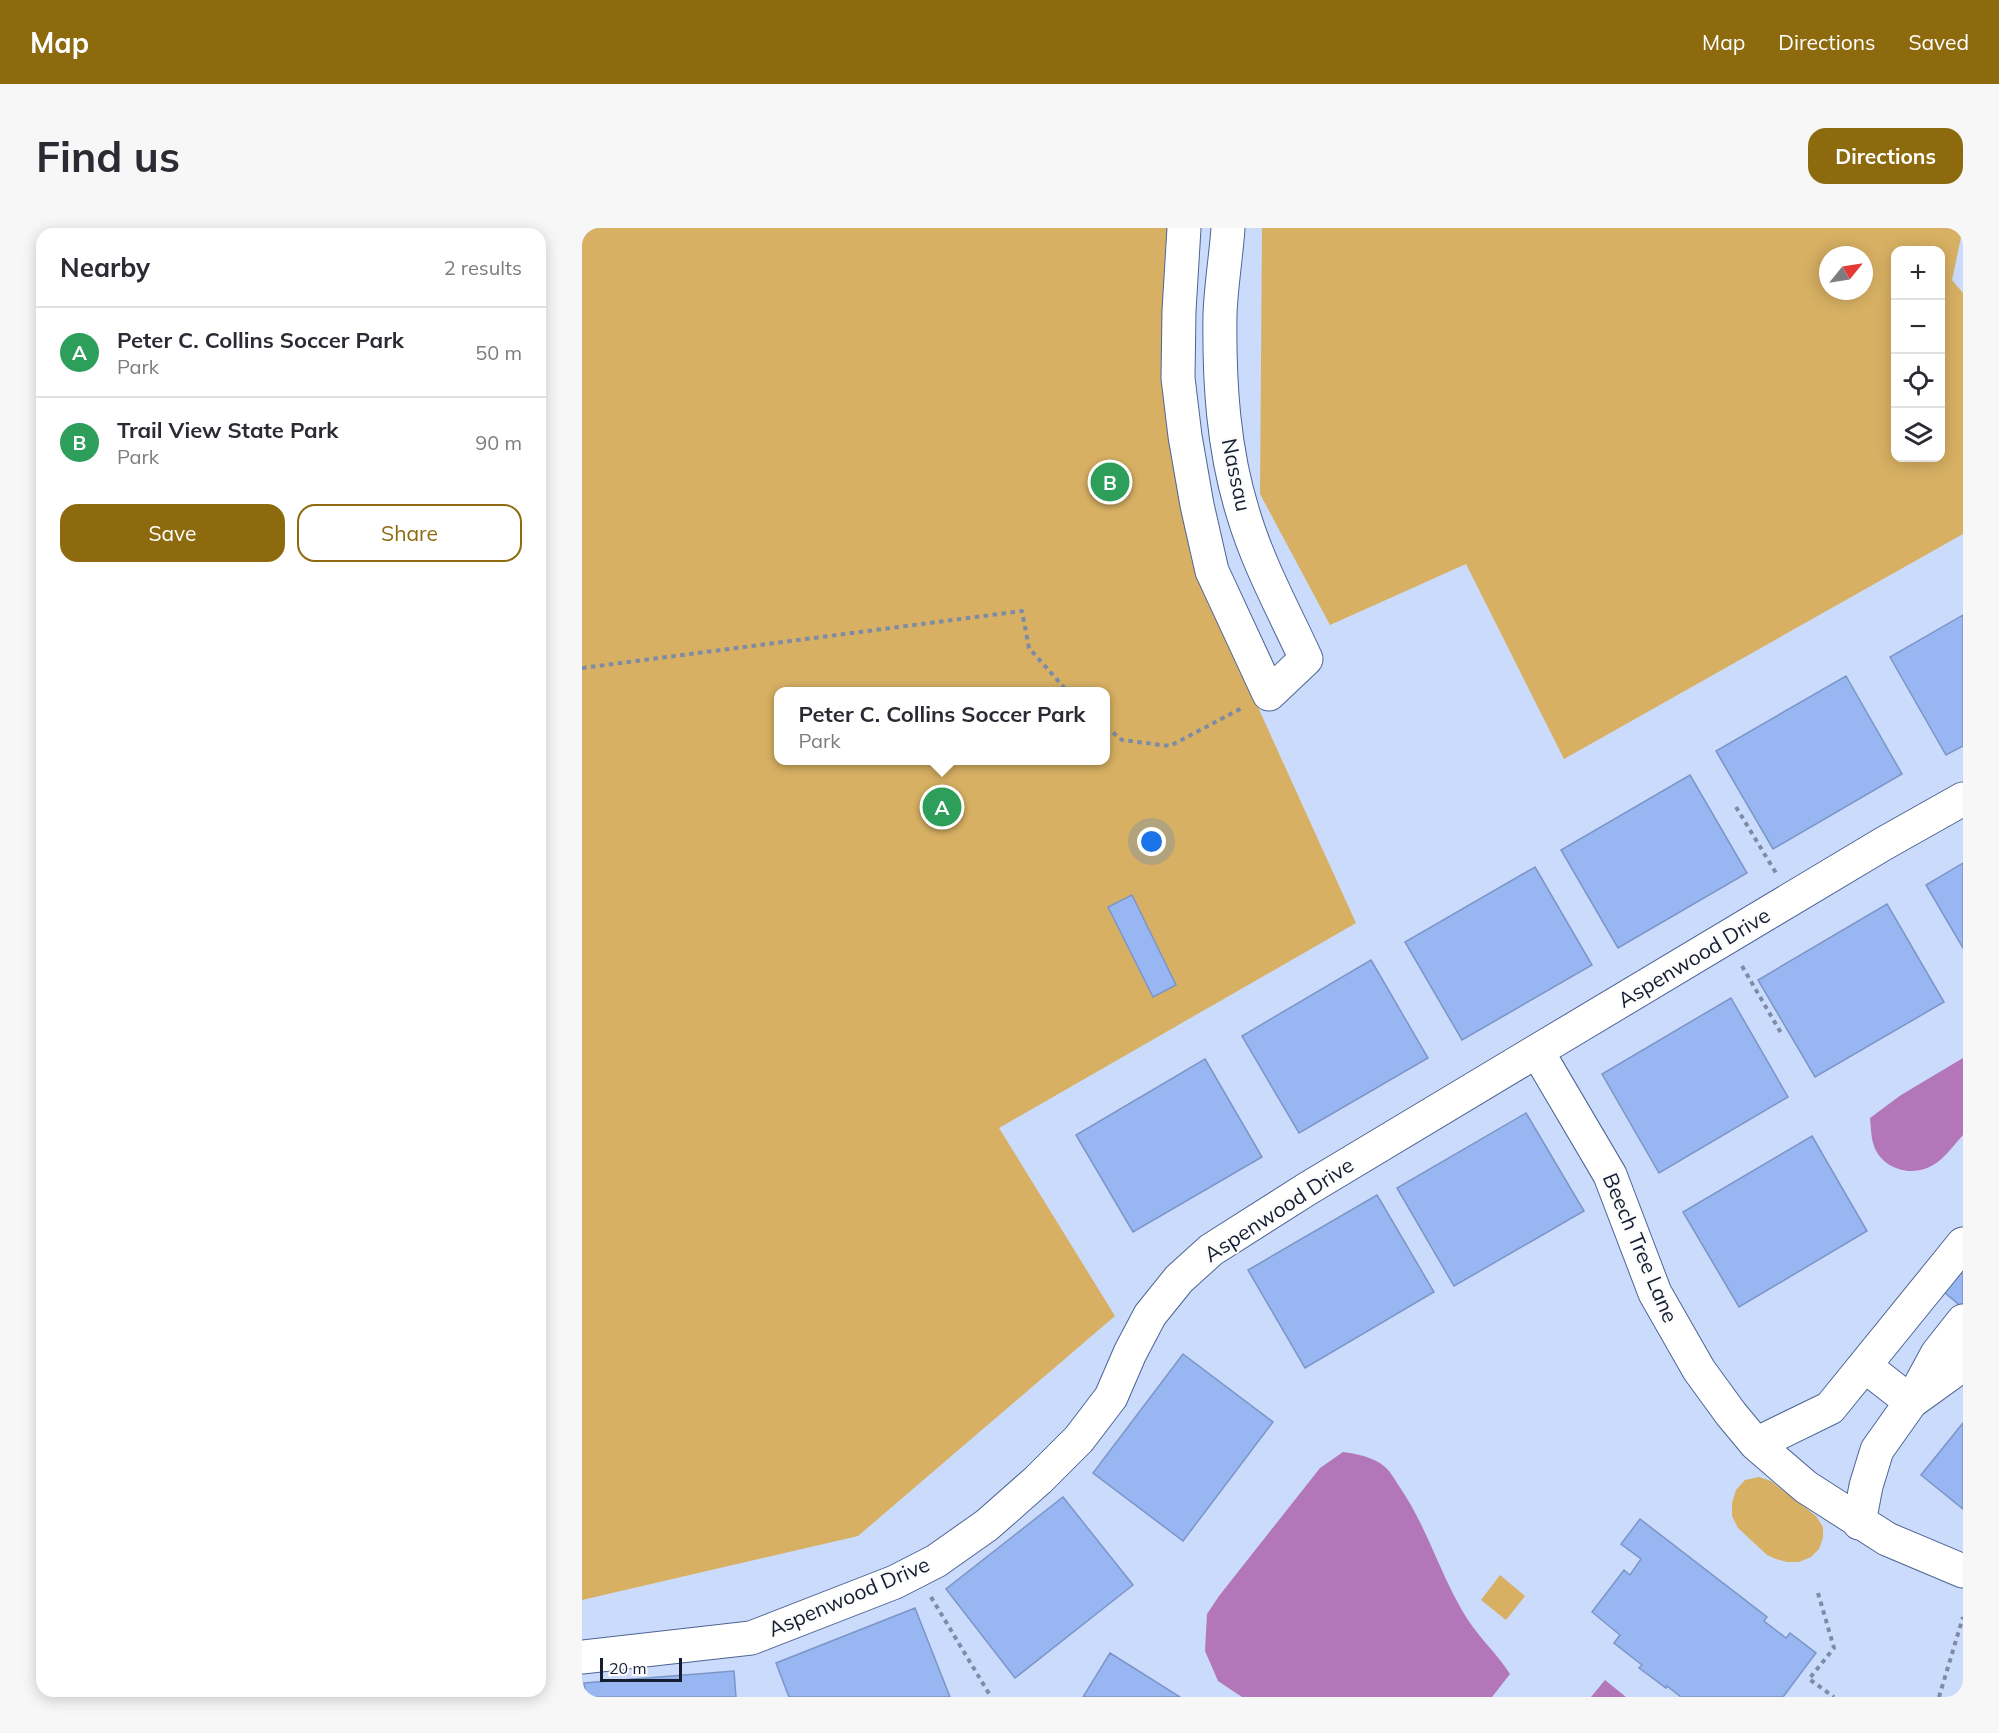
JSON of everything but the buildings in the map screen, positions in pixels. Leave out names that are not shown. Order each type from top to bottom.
[{"type":"street","points":[[1184,228],[1178,378],[1195,493],[1212,571],[1269,694]]},
{"type":"street","name":"Nassau","points":[[1228,228],[1220,312],[1224,419],[1232,468],[1243,512],[1259,559],[1306,659],[1269,694]]},
{"type":"street","name":"Aspenwood Drive","points":[[582,1657],[751,1638],[895,1582],[936,1561],[987,1525],[1038,1480],[1079,1439],[1111,1397],[1150,1315],[1179,1279],[1211,1250],[1307,1189],[1537,1051],[1883,844],[1963,799]]},
{"type":"street","name":"Beech Tree Lane","points":[[1537,1051],[1610,1175],[1655,1293],[1671,1323],[1699,1370],[1731,1414],[1756,1444],[1806,1487],[1859,1523],[1887,1539],[1963,1571]]},
{"type":"street","points":[[1756,1444],[1830,1408],[1963,1244]]},
{"type":"street","points":[[1859,1523],[1866,1486],[1877,1450],[1911,1402],[1936,1354],[1963,1321]]},
{"type":"street","points":[[1911,1402],[1963,1363]]},
{"type":"street","points":[[1865,1366],[1911,1402]]},
{"type":"path","points":[[582,668],[1022,611],[1029,648],[1064,687]]},
{"type":"path","points":[[1110,730],[1122,740],[1170,746],[1269,694]]},
{"type":"path","points":[[1736,807],[1776,874]]},
{"type":"path","points":[[1742,966],[1781,1033]]},
{"type":"path","points":[[927,1592],[991,1697]]},
{"type":"path","points":[[1818,1593],[1834,1648],[1809,1678],[1834,1697]]},
{"type":"path","points":[[1939,1697],[1963,1617]]},
{"type":"shaded area","points":[[582,228],[1168,228],[1165,250],[1162,353],[1174,467],[1192,562],[1356,923],[999,1128],[1115,1316],[858,1536],[582,1600]]},
{"type":"shaded area","points":[[1262,228],[1963,228],[1952,280],[1963,293],[1963,534],[1564,759],[1466,564],[1330,625],[1260,494]]},
{"type":"shaded area","points":[[1963,1058],[1963,1135],[1949,1152],[1925,1169],[1907,1171],[1884,1161],[1874,1146],[1870,1118],[1901,1095]]},
{"type":"shaded area","points":[[1343,1452],[1365,1456],[1381,1464],[1391,1474],[1409,1501],[1463,1612],[1510,1674],[1492,1697],[1242,1697],[1218,1681],[1205,1651],[1207,1614],[1320,1468]]},
{"type":"shaded area","points":[[1759,1477],[1771,1481],[1816,1516],[1823,1527],[1823,1538],[1819,1549],[1811,1557],[1799,1562],[1776,1559],[1767,1555],[1738,1528],[1732,1516],[1732,1503],[1736,1490],[1745,1480]]},
{"type":"shaded area","points":[[1500,1575],[1525,1596],[1506,1620],[1481,1600]]},
{"type":"shaded area","points":[[1605,1680],[1626,1697],[1591,1697]]},
{"type":"place","name":"Trail View State Park","points":[[1110,482]]},
{"type":"place","name":"Peter C. Collins Soccer Park","points":[[942,807]]}]
